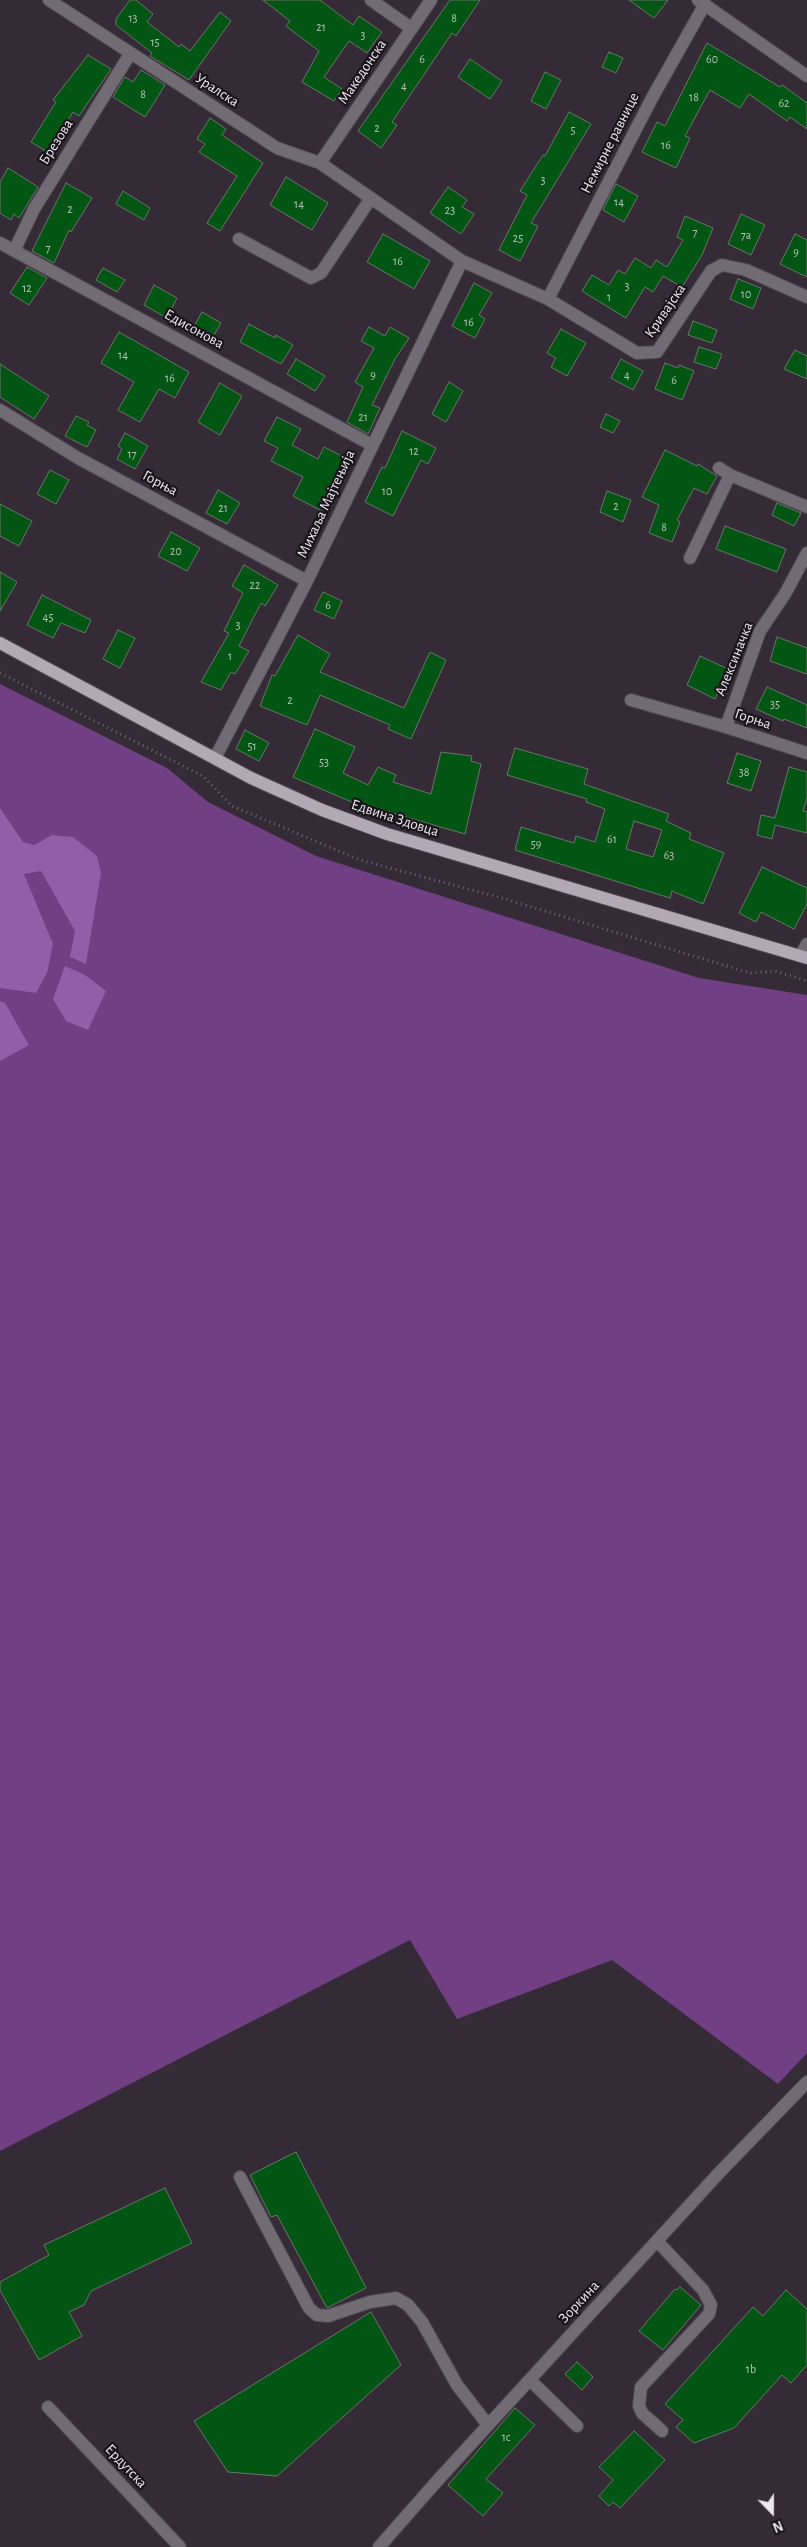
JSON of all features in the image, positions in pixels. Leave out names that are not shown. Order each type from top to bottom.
[{"type":"main road","name":"Едвина Здовца","points":[[0,643],[252,778],[322,810],[387,834],[804,957]]},
{"type":"street","name":"Уралска","points":[[49,0],[277,148],[320,163],[462,262],[548,299]]},
{"type":"street","points":[[370,0],[411,28]]},
{"type":"street","name":"Македонска","points":[[320,163],[432,0]]},
{"type":"street","points":[[702,2],[807,76]]},
{"type":"street","name":"Немирне равнице","points":[[548,299],[702,2]]},
{"type":"street","name":"Брезова","points":[[14,249],[34,209],[130,54]]},
{"type":"street","points":[[239,239],[311,278],[321,273],[371,198]]},
{"type":"street","name":"Едисонова","points":[[0,243],[372,445]]},
{"type":"street","name":"Михаља Мајтењија","points":[[215,758],[308,581],[462,262]]},
{"type":"street","name":"Кривајска","points":[[548,299],[637,353],[656,352],[711,270],[722,265],[746,270],[807,297]]},
{"type":"street","name":"Горња","points":[[0,410],[78,458],[308,581]]},
{"type":"street","points":[[690,558],[724,471],[807,507]]},
{"type":"street","name":"Алексиначка","points":[[726,727],[760,631],[785,594],[807,553]]},
{"type":"street","name":"Горња","points":[[631,700],[726,727],[807,754]]},
{"type":"street","points":[[804,957],[807,944]]},
{"type":"street","name":"Зоркина","points":[[379,2547],[657,2241],[807,2082]]},
{"type":"street","points":[[240,2177],[309,2308],[317,2315],[328,2316],[370,2302],[396,2298],[408,2305],[422,2322],[457,2385],[488,2425]]},
{"type":"street","points":[[657,2241],[703,2290],[711,2305],[709,2314],[641,2387],[640,2406],[642,2413],[662,2431]]},
{"type":"street","points":[[530,2380],[577,2426]]},
{"type":"street","name":"Ердутска","points":[[48,2407],[180,2547]]},
{"type":"shaded area","points":[[0,684],[167,768],[208,802],[316,856],[699,978],[807,995],[807,2053],[778,2084],[612,1960],[457,2019],[410,1940],[0,2151]]},
{"type":"shaded area","points":[[0,808],[23,842],[34,845],[52,835],[73,837],[97,856],[101,873],[86,964],[70,957],[75,931],[41,871],[24,874],[53,944],[47,973],[36,993],[0,988]]},
{"type":"shaded area","points":[[65,966],[85,975],[106,991],[88,1030],[66,1021],[53,999]]},
{"type":"shaded area","points":[[0,1001],[5,1003],[29,1045],[0,1061]]},
{"type":"building","points":[[130,0],[136,0],[153,14],[147,22],[179,47],[181,44],[190,51],[220,12],[231,21],[189,80],[150,56],[152,53],[116,25],[116,19]]},
{"type":"building","points":[[263,0],[320,0],[353,25],[359,16],[382,32],[367,53],[349,41],[324,77],[342,89],[334,101],[302,82],[319,51],[286,26],[290,21]]},
{"type":"building","points":[[450,0],[480,0],[456,36],[452,33],[392,122],[397,125],[381,148],[358,131]]},
{"type":"building","points":[[629,0],[668,0],[654,18]]},
{"type":"building","points":[[707,43],[780,87],[782,85],[807,103],[807,129],[790,117],[787,121],[749,94],[740,108],[710,90],[685,136],[690,138],[676,168],[642,152],[657,122],[665,126]]},
{"type":"building","points":[[609,52],[623,58],[616,73],[602,67]]},
{"type":"building","points":[[88,55],[111,69],[79,116],[73,112],[49,153],[31,142],[56,102],[53,100]]},
{"type":"building","points":[[470,59],[502,81],[490,99],[458,77]]},
{"type":"building","points":[[141,70],[165,85],[145,117],[113,97],[125,77],[133,82]]},
{"type":"building","points":[[545,72],[561,80],[546,109],[531,101]]},
{"type":"building","points":[[569,112],[591,124],[531,223],[538,226],[520,261],[499,250],[527,195],[520,191],[543,155],[545,156]]},
{"type":"building","points":[[210,118],[226,129],[222,135],[263,163],[220,231],[207,223],[237,176],[199,152],[205,144],[197,139]]},
{"type":"building","points":[[8,168],[38,187],[19,218],[14,214],[11,220],[0,213],[0,182]]},
{"type":"building","points":[[286,177],[328,203],[312,230],[270,205]]},
{"type":"building","points":[[66,183],[92,198],[71,232],[69,230],[54,263],[32,251]]},
{"type":"building","points":[[616,184],[638,196],[624,222],[603,210]]},
{"type":"building","points":[[448,187],[467,200],[462,207],[474,214],[461,234],[430,213]]},
{"type":"building","points":[[123,191],[150,208],[144,220],[116,204]]},
{"type":"building","points":[[741,214],[765,225],[751,255],[728,244]]},
{"type":"building","points":[[685,216],[713,228],[702,255],[682,287],[663,276],[653,292],[645,287],[626,318],[582,291],[592,275],[609,285],[618,270],[625,274],[635,258],[651,268],[656,260],[667,267],[683,240],[677,237]]},
{"type":"building","points":[[383,234],[430,261],[414,289],[367,262]]},
{"type":"building","points":[[795,234],[807,240],[807,277],[780,264]]},
{"type":"building","points":[[27,267],[47,278],[29,305],[10,293]]},
{"type":"building","points":[[103,268],[125,280],[117,292],[96,280]]},
{"type":"building","points":[[738,279],[761,288],[753,309],[730,299]]},
{"type":"building","points":[[474,283],[492,293],[479,315],[485,319],[475,338],[452,326]]},
{"type":"building","points":[[154,285],[177,298],[167,318],[144,305]]},
{"type":"building","points":[[202,312],[221,323],[210,342],[191,332]]},
{"type":"building","points":[[693,321],[717,330],[712,343],[688,335]]},
{"type":"building","points":[[249,324],[275,338],[276,335],[293,345],[281,364],[240,342]]},
{"type":"building","points":[[369,327],[385,336],[390,327],[409,338],[395,359],[372,405],[380,408],[368,434],[347,422],[363,387],[355,382],[374,348],[361,341]]},
{"type":"building","points":[[561,329],[586,343],[567,376],[551,367],[556,358],[547,353]]},
{"type":"building","points":[[119,332],[189,372],[175,398],[159,389],[140,422],[118,410],[134,382],[101,363]]},
{"type":"building","points":[[699,347],[722,354],[716,369],[694,362]]},
{"type":"building","points":[[795,350],[807,356],[807,379],[784,369]]},
{"type":"building","points":[[296,359],[325,376],[315,391],[287,374]]},
{"type":"building","points":[[621,359],[643,371],[633,390],[611,378]]},
{"type":"building","points":[[665,363],[678,368],[679,365],[694,371],[682,400],[655,389]]},
{"type":"building","points":[[0,364],[49,396],[34,419],[0,397]]},
{"type":"building","points":[[449,382],[463,391],[446,422],[432,414]]},
{"type":"building","points":[[220,383],[242,396],[220,435],[198,422]]},
{"type":"building","points":[[606,414],[620,421],[613,433],[600,427]]},
{"type":"building","points":[[76,416],[89,422],[87,425],[96,430],[87,447],[65,436]]},
{"type":"building","points":[[277,417],[301,429],[292,445],[318,459],[324,447],[348,459],[322,511],[293,496],[303,477],[271,461],[278,448],[264,441]]},
{"type":"building","points":[[402,431],[436,448],[428,464],[421,460],[393,516],[365,502],[382,467],[385,468]]},
{"type":"building","points":[[125,433],[148,446],[135,469],[117,459],[122,449],[118,446]]},
{"type":"building","points":[[665,450],[697,466],[698,464],[717,476],[707,494],[694,488],[677,520],[680,522],[672,542],[649,533],[659,505],[642,497]]},
{"type":"building","points":[[50,470],[69,480],[56,504],[37,494]]},
{"type":"building","points":[[218,490],[240,503],[227,524],[206,513]]},
{"type":"building","points":[[607,491],[631,500],[623,522],[600,512]]},
{"type":"building","points":[[777,503],[801,513],[794,526],[772,515]]},
{"type":"building","points":[[0,504],[32,521],[19,546],[0,536]]},
{"type":"building","points":[[725,526],[786,549],[777,572],[716,549]]},
{"type":"building","points":[[171,532],[200,548],[187,571],[158,556]]},
{"type":"building","points":[[244,565],[278,585],[265,606],[261,603],[239,646],[249,651],[235,674],[231,672],[221,690],[201,682],[229,633],[224,631],[243,593],[232,586]]},
{"type":"building","points":[[0,572],[17,582],[0,611]]},
{"type":"building","points":[[323,592],[342,601],[334,619],[314,610]]},
{"type":"building","points":[[42,595],[91,620],[85,633],[61,623],[53,638],[27,625]]},
{"type":"building","points":[[118,630],[135,638],[120,668],[103,659]]},
{"type":"building","points":[[298,635],[330,654],[320,672],[404,708],[430,652],[446,660],[411,739],[388,729],[390,725],[320,695],[307,725],[260,706],[272,675],[275,676]]},
{"type":"building","points":[[777,637],[807,648],[807,674],[770,661]]},
{"type":"building","points":[[700,656],[728,669],[715,699],[687,685]]},
{"type":"building","points":[[767,687],[807,705],[807,728],[784,719],[783,721],[756,709]]},
{"type":"building","points":[[315,729],[355,747],[343,773],[368,785],[378,767],[396,775],[393,782],[431,794],[441,752],[472,756],[471,761],[481,764],[465,834],[382,810],[380,814],[293,777]]},
{"type":"building","points":[[245,730],[269,743],[259,761],[236,749]]},
{"type":"building","points":[[515,748],[588,769],[584,784],[669,814],[666,821],[691,833],[689,839],[724,853],[703,904],[672,891],[670,898],[515,850],[521,827],[574,843],[576,836],[595,842],[605,809],[586,802],[587,799],[507,775]],"holes":[[[634,821],[662,830],[653,857],[626,849]]]},
{"type":"building","points":[[737,753],[761,761],[751,791],[727,783]]},
{"type":"building","points":[[789,767],[807,772],[807,798],[803,811],[807,812],[807,833],[775,825],[772,839],[757,835],[761,815],[775,818]]},
{"type":"building","points":[[762,867],[807,888],[807,904],[794,929],[761,912],[756,922],[739,913]]},
{"type":"building","points":[[296,2152],[366,2288],[327,2308],[277,2215],[271,2217],[250,2175]]},
{"type":"building","points":[[165,2188],[192,2243],[91,2291],[84,2305],[69,2312],[82,2336],[39,2360],[0,2290],[0,2282],[49,2255],[44,2245]]},
{"type":"building","points":[[680,2287],[701,2305],[663,2350],[639,2331],[675,2289],[677,2290]]},
{"type":"building","points":[[786,2290],[807,2309],[807,2365],[791,2383],[782,2375],[734,2428],[694,2443],[676,2427],[683,2420],[665,2404],[753,2307],[763,2316]]},
{"type":"building","points":[[371,2312],[401,2365],[277,2476],[228,2472],[194,2421]]},
{"type":"building","points":[[577,2362],[593,2377],[582,2390],[565,2374]]},
{"type":"building","points":[[515,2408],[535,2425],[486,2479],[503,2493],[483,2516],[448,2485]]},
{"type":"building","points":[[634,2431],[665,2460],[620,2508],[613,2502],[609,2506],[599,2496],[613,2480],[599,2467]]}]
